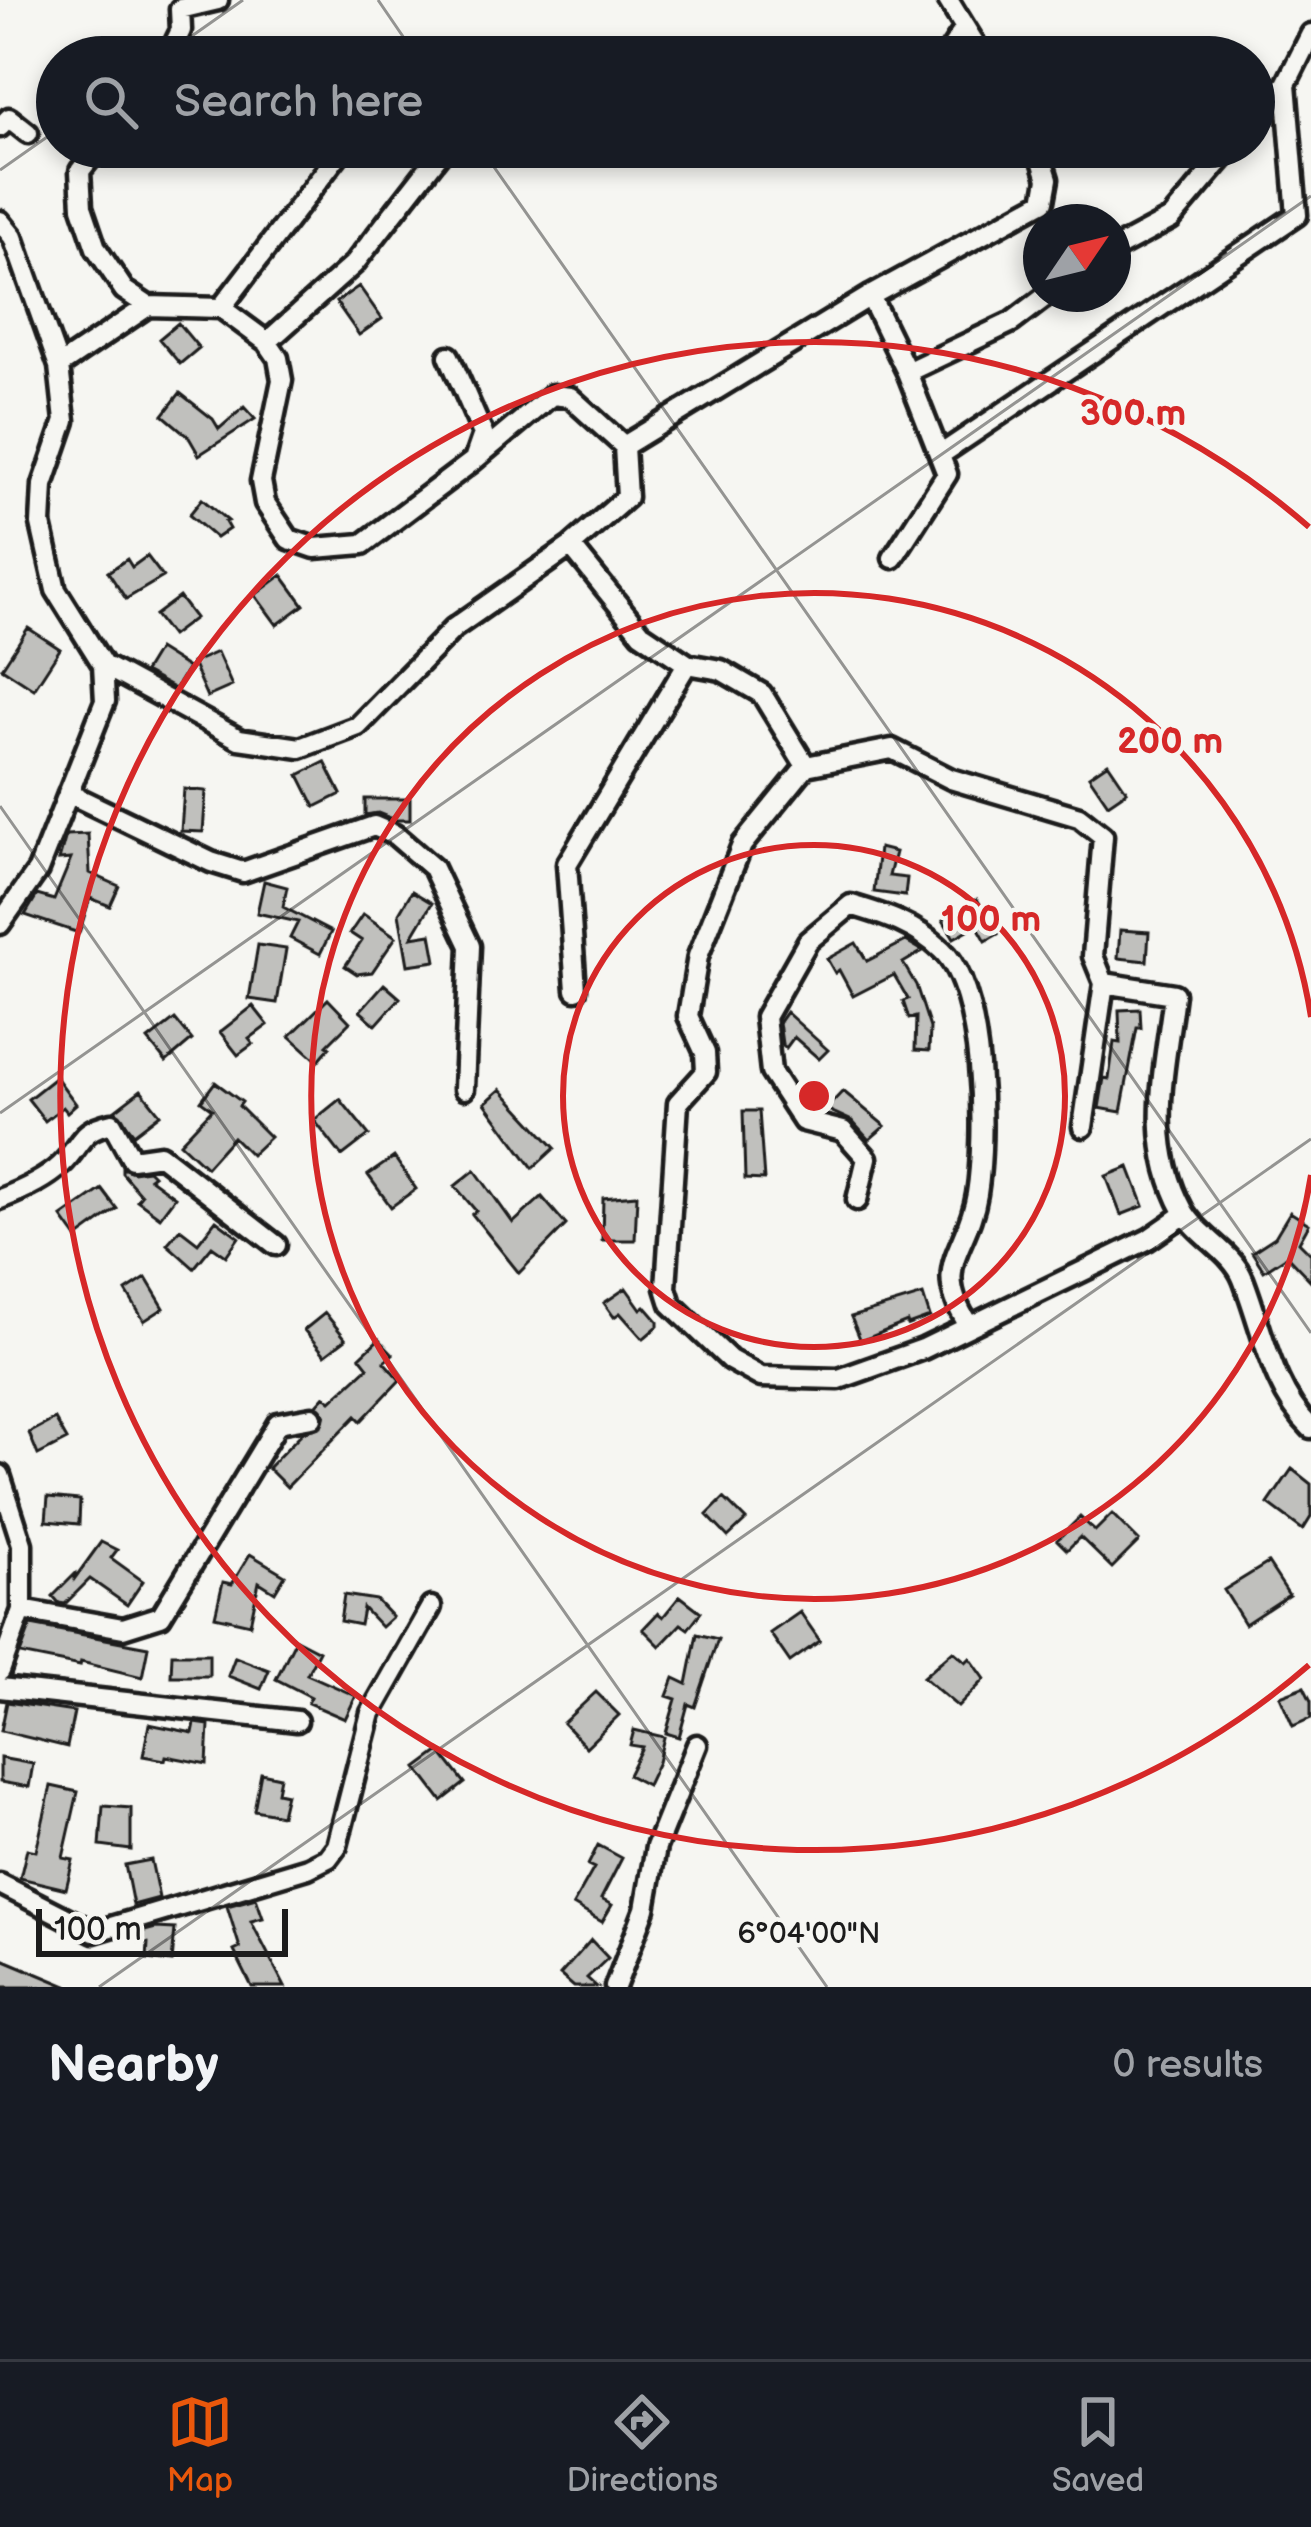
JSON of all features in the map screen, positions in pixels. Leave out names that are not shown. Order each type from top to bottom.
[{"type":"street","points":[[178,36],[180,9],[218,0]]},
{"type":"street","points":[[948,0],[970,36]]},
{"type":"street","points":[[960,36],[965,28]]},
{"type":"street","points":[[1275,98],[1286,85],[1309,30]]},
{"type":"street","points":[[940,455],[1297,215],[1286,85]]},
{"type":"street","points":[[0,127],[9,118],[28,133]]},
{"type":"street","points":[[82,168],[82,207],[96,248],[124,290],[148,307]]},
{"type":"street","points":[[221,308],[328,168]]},
{"type":"street","points":[[266,342],[353,264],[428,168]]},
{"type":"street","points":[[624,446],[870,296],[1044,202],[1045,168]]},
{"type":"street","points":[[1131,240],[1171,219],[1214,168]]},
{"type":"street","points":[[0,221],[13,237],[59,366],[65,422],[43,484],[40,524],[56,590],[104,665],[239,740],[300,748],[358,726],[454,628],[571,546],[627,497],[624,446],[570,397],[552,395],[363,544],[315,548],[289,539],[265,503],[261,481],[282,380],[278,358],[266,342],[221,308],[148,307],[59,366]]},
{"type":"street","points":[[870,296],[907,372],[947,474],[893,558]]},
{"type":"street","points":[[907,372],[1025,312]]},
{"type":"street","points":[[449,356],[483,434],[473,461]]},
{"type":"street","points":[[571,546],[641,633],[687,664],[721,670],[761,694],[806,766]]},
{"type":"street","points":[[576,990],[567,864],[687,664]]},
{"type":"street","points":[[0,924],[38,870],[105,700],[104,665]]},
{"type":"street","points":[[1083,1127],[1105,983],[1093,956],[1103,836],[1079,817],[951,779],[892,749],[806,766],[742,845],[698,956],[688,1016],[705,1053],[706,1072],[678,1102],[665,1288],[671,1304],[730,1360],[761,1377],[839,1379],[923,1348],[1149,1239],[1184,1214]]},
{"type":"street","points":[[68,793],[211,862],[243,872],[374,826],[395,835],[433,868],[470,946],[464,1089]]},
{"type":"street","points":[[857,1200],[867,1158],[843,1131],[803,1121],[771,1072],[765,1017],[808,941],[851,905],[899,919],[946,952],[974,1016],[982,1100],[977,1196],[951,1274],[951,1298],[968,1324]]},
{"type":"street","points":[[1105,983],[1174,994],[1160,1115],[1161,1160],[1184,1214],[1240,1272],[1288,1406],[1311,1428]]},
{"type":"street","points":[[0,1199],[27,1189],[60,1166],[89,1128],[112,1123],[132,1159],[160,1155],[276,1246]]},
{"type":"street","points":[[22,1610],[123,1628],[160,1616],[278,1423],[312,1417]]},
{"type":"street","points":[[0,1475],[22,1544],[22,1610],[0,1671]]},
{"type":"street","points":[[0,1884],[94,1931],[328,1858],[338,1846],[371,1713],[431,1607]]},
{"type":"street","points":[[0,1688],[297,1721]]},
{"type":"street","points":[[615,1987],[645,1909],[656,1847],[697,1745]]},
{"type":"building","points":[[359,286],[382,319],[359,335],[336,302]]},
{"type":"building","points":[[178,323],[199,348],[180,364],[159,339]]},
{"type":"building","points":[[180,393],[219,429],[244,407],[255,419],[199,455],[188,436],[163,415]]},
{"type":"building","points":[[202,499],[228,521],[229,529],[216,538],[189,515]]},
{"type":"building","points":[[147,556],[163,577],[126,599],[108,572],[127,559],[132,567]]},
{"type":"building","points":[[282,575],[304,605],[277,625],[255,595]]},
{"type":"building","points":[[179,597],[195,618],[171,636],[155,615]]},
{"type":"building","points":[[28,628],[60,649],[34,689],[2,668]]},
{"type":"building","points":[[158,649],[188,668],[175,689],[144,672]]},
{"type":"building","points":[[217,652],[232,686],[207,697],[192,663]]},
{"type":"building","points":[[325,762],[341,794],[315,807],[299,775]]},
{"type":"building","points":[[1108,763],[1127,791],[1108,804],[1089,776]]},
{"type":"building","points":[[184,789],[206,791],[203,832],[181,831]]},
{"type":"building","points":[[365,799],[410,799],[410,820],[365,815]]},
{"type":"building","points":[[88,834],[90,873],[119,886],[110,906],[90,898],[79,933],[25,915],[37,895],[54,900],[71,859],[59,860],[66,835]]},
{"type":"building","points":[[879,848],[895,852],[889,876],[907,878],[905,896],[874,892]]},
{"type":"building","points":[[264,881],[287,887],[283,907],[331,932],[320,954],[290,938],[298,922],[257,913]]},
{"type":"building","points":[[412,891],[432,903],[412,937],[431,934],[436,961],[408,965],[399,913]]},
{"type":"building","points":[[977,899],[998,934],[986,941],[977,925],[954,938],[943,920]]},
{"type":"building","points":[[363,914],[396,937],[372,972],[357,974],[345,966],[362,941],[350,933]]},
{"type":"building","points":[[1120,930],[1149,932],[1147,961],[1118,958]]},
{"type":"building","points":[[906,941],[923,951],[903,963],[930,1028],[929,1051],[915,1050],[916,1017],[909,1019],[903,1001],[908,999],[894,975],[853,996],[827,959],[856,943],[867,961]]},
{"type":"building","points":[[258,945],[286,949],[277,1003],[249,999]]},
{"type":"building","points":[[384,984],[400,998],[376,1025],[360,1011]]},
{"type":"building","points":[[328,999],[350,1022],[318,1061],[290,1036]]},
{"type":"building","points":[[253,1006],[268,1025],[238,1055],[220,1032]]},
{"type":"building","points":[[1140,1009],[1141,1028],[1137,1028],[1121,1112],[1099,1108],[1114,1042],[1120,1043],[1119,1010]]},
{"type":"building","points":[[786,1012],[828,1050],[819,1059],[794,1037],[786,1048],[782,1044],[779,1022]]},
{"type":"building","points":[[175,1019],[192,1040],[166,1062],[148,1040]]},
{"type":"building","points":[[56,1077],[76,1104],[67,1112],[63,1107],[45,1121],[28,1099]]},
{"type":"building","points":[[215,1082],[242,1102],[239,1106],[270,1137],[251,1155],[233,1137],[206,1167],[180,1143],[212,1109],[201,1101]]},
{"type":"building","points":[[501,1089],[555,1148],[533,1168],[485,1103]]},
{"type":"building","points":[[141,1090],[160,1114],[134,1134],[115,1110]]},
{"type":"building","points":[[843,1091],[885,1126],[869,1140],[852,1121],[826,1109]]},
{"type":"building","points":[[340,1099],[369,1135],[342,1156],[314,1120]]},
{"type":"building","points":[[743,1111],[759,1111],[764,1180],[745,1179]]},
{"type":"building","points":[[394,1157],[416,1189],[391,1207],[368,1175]]},
{"type":"building","points":[[1129,1167],[1144,1206],[1121,1215],[1106,1176]]},
{"type":"building","points":[[122,1168],[148,1170],[153,1175],[149,1178],[175,1197],[160,1217],[137,1200],[141,1195]]},
{"type":"building","points":[[475,1170],[513,1223],[542,1197],[566,1225],[519,1273],[455,1186]]},
{"type":"building","points":[[102,1189],[117,1209],[77,1238],[62,1217]]},
{"type":"building","points":[[637,1195],[635,1240],[602,1240],[603,1198]]},
{"type":"building","points":[[1290,1212],[1309,1224],[1299,1242],[1311,1254],[1311,1281],[1287,1256],[1264,1271],[1252,1252],[1275,1237]]},
{"type":"building","points":[[216,1220],[239,1237],[226,1256],[212,1246],[194,1268],[167,1244],[180,1229],[198,1243]]},
{"type":"building","points":[[146,1278],[164,1308],[144,1321],[126,1291]]},
{"type":"building","points":[[626,1288],[641,1309],[645,1306],[658,1321],[643,1339],[604,1303]]},
{"type":"building","points":[[923,1295],[930,1317],[861,1341],[851,1317]]},
{"type":"building","points":[[325,1313],[346,1339],[325,1355],[304,1330]]},
{"type":"building","points":[[379,1339],[393,1354],[384,1362],[400,1380],[361,1421],[356,1416],[287,1487],[268,1468],[303,1432],[321,1426],[325,1414],[317,1405],[325,1396],[331,1401],[368,1367],[360,1357]]},
{"type":"building","points":[[55,1419],[67,1440],[38,1455],[29,1433]]},
{"type":"building","points":[[1292,1469],[1311,1484],[1311,1517],[1303,1530],[1268,1504]]},
{"type":"building","points":[[48,1497],[80,1500],[79,1524],[46,1521]]},
{"type":"building","points":[[724,1498],[746,1520],[728,1537],[707,1515]]},
{"type":"building","points":[[1112,1514],[1139,1541],[1112,1568],[1080,1537],[1067,1550],[1057,1540],[1080,1517],[1095,1531]]},
{"type":"building","points":[[101,1542],[117,1550],[111,1558],[143,1581],[127,1605],[90,1579],[65,1604],[59,1603],[53,1596],[75,1574],[75,1578]]},
{"type":"building","points":[[250,1554],[285,1575],[275,1592],[259,1582],[250,1624],[215,1616],[223,1582],[232,1584]]},
{"type":"building","points":[[1268,1563],[1289,1595],[1245,1624],[1224,1590]]},
{"type":"building","points":[[344,1595],[376,1600],[392,1617],[381,1627],[363,1608],[360,1625],[340,1621]]},
{"type":"building","points":[[680,1596],[701,1612],[688,1629],[681,1624],[660,1646],[643,1629],[658,1613],[663,1617]]},
{"type":"building","points":[[800,1612],[820,1641],[790,1662],[770,1633]]},
{"type":"building","points":[[31,1625],[148,1647],[142,1677],[20,1654]]},
{"type":"building","points":[[697,1634],[718,1639],[695,1707],[688,1704],[679,1737],[666,1733],[676,1699],[667,1696],[674,1678],[687,1684]]},
{"type":"building","points":[[296,1639],[319,1651],[307,1674],[356,1696],[345,1719],[308,1703],[311,1697],[276,1679]]},
{"type":"building","points":[[953,1651],[966,1662],[970,1658],[985,1679],[958,1707],[923,1677]]},
{"type":"building","points":[[172,1654],[209,1654],[209,1676],[171,1676]]},
{"type":"building","points":[[235,1657],[269,1670],[261,1689],[228,1676]]},
{"type":"building","points":[[1304,1687],[1311,1701],[1311,1718],[1293,1726],[1280,1696]]},
{"type":"building","points":[[596,1692],[619,1715],[586,1747],[563,1723]]},
{"type":"building","points":[[7,1702],[74,1712],[67,1747],[1,1731]]},
{"type":"building","points":[[195,1723],[209,1725],[207,1764],[143,1756],[149,1724],[193,1733]]},
{"type":"building","points":[[634,1730],[664,1737],[647,1785],[628,1775],[642,1747],[630,1745]]},
{"type":"building","points":[[440,1751],[465,1783],[442,1801],[417,1768]]},
{"type":"building","points":[[0,1758],[33,1764],[29,1787],[0,1782]]},
{"type":"building","points":[[261,1773],[280,1777],[277,1792],[286,1794],[281,1815],[254,1810]]},
{"type":"building","points":[[51,1786],[78,1792],[63,1858],[73,1860],[66,1889],[20,1878],[27,1849],[36,1851]]},
{"type":"building","points":[[103,1806],[131,1808],[131,1850],[100,1846]]},
{"type":"building","points":[[598,1845],[622,1858],[601,1899],[612,1905],[602,1922],[573,1905],[594,1868],[588,1865]]},
{"type":"building","points":[[151,1860],[159,1898],[133,1905],[125,1865]]},
{"type":"building","points":[[256,1898],[263,1918],[251,1921],[285,1987],[252,1987],[234,1951],[240,1948],[227,1906]]},
{"type":"building","points":[[175,1929],[172,1962],[147,1959],[148,1943],[140,1942],[141,1932]]},
{"type":"building","points":[[591,1940],[608,1958],[587,1978],[597,1987],[574,1987],[560,1975]]},
{"type":"building","points":[[0,1958],[69,1987],[0,1987]]}]
